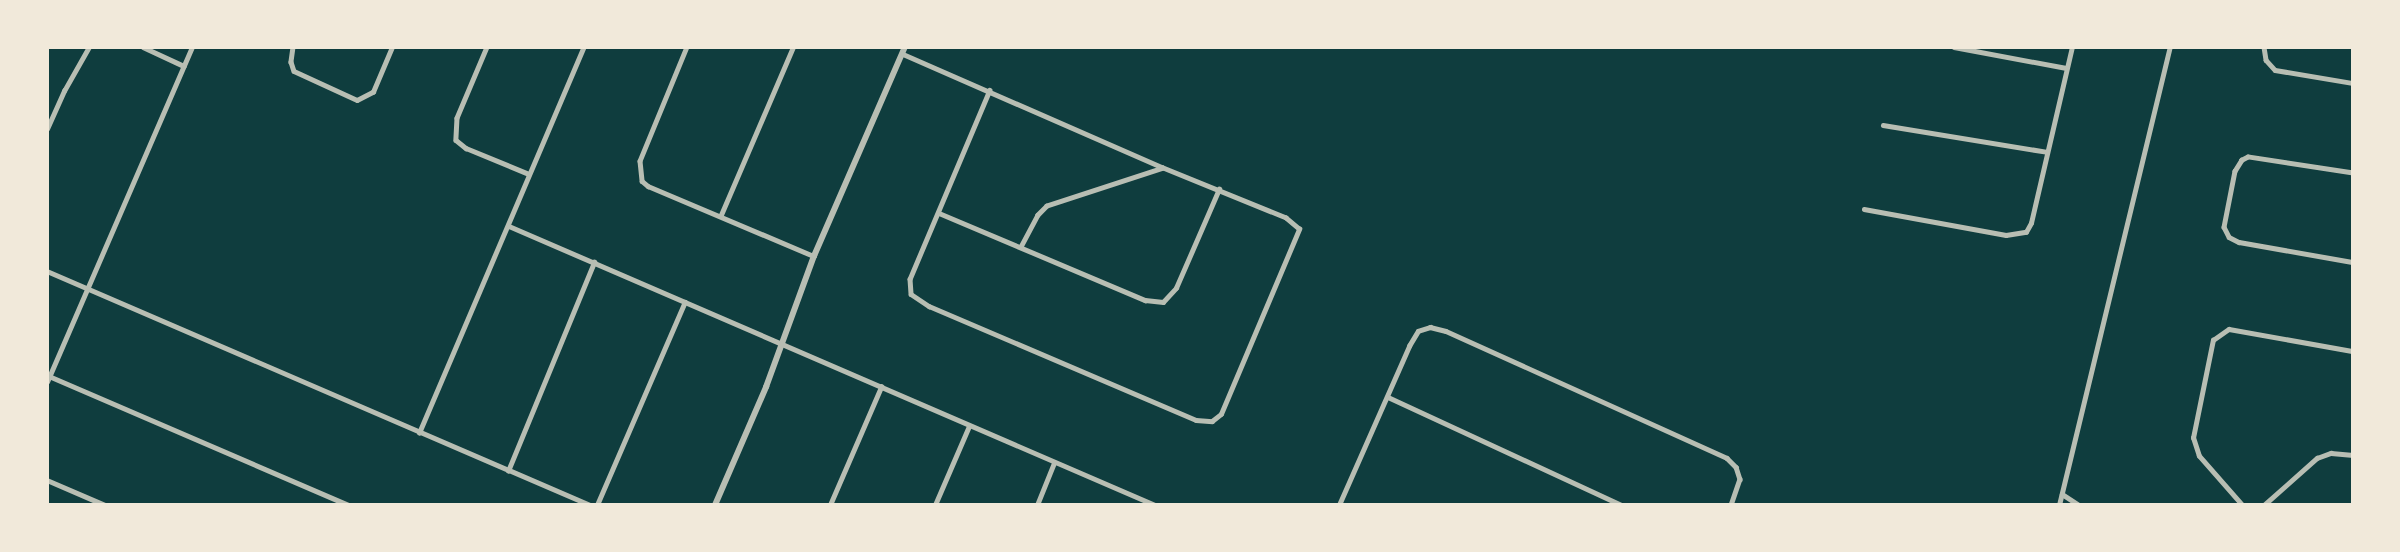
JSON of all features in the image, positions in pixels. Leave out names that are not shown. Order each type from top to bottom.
[{"type":"street","points":[[47,129],[64,90],[89,47]]},
{"type":"street","points":[[143,47],[184,66]]},
{"type":"street","points":[[192,47],[48,378],[348,505]]},
{"type":"street","points":[[293,47],[291,62],[294,71],[356,100],[373,92],[392,47]]},
{"type":"street","points":[[487,47],[457,118],[456,139],[466,148],[529,173]]},
{"type":"street","points":[[419,433],[584,47]]},
{"type":"street","points":[[688,47],[640,161],[640,176],[648,186],[814,256]]},
{"type":"street","points":[[721,215],[793,47]]},
{"type":"street","points":[[1954,47],[2066,68]]},
{"type":"street","points":[[1864,209],[2006,235],[2026,232],[2031,223],[2072,47]]},
{"type":"street","points":[[2059,505],[2170,47]]},
{"type":"street","points":[[2264,47],[2266,60],[2275,71],[2353,83]]},
{"type":"street","points":[[715,505],[766,387],[814,256],[904,50],[1163,168],[1296,223],[1299,229],[1297,240],[1221,414],[1208,422],[1196,421],[914,298],[909,288],[910,279],[990,90]]},
{"type":"street","points":[[1883,125],[2047,152]]},
{"type":"street","points":[[2353,173],[2253,156],[2242,160],[2235,171],[2225,218],[2229,237],[2239,242],[2353,262]]},
{"type":"street","points":[[1021,247],[1038,215],[1048,206],[1163,168]]},
{"type":"street","points":[[939,213],[1145,300],[1163,302],[1176,288],[1219,189]]},
{"type":"street","points":[[509,226],[1155,505]]},
{"type":"street","points":[[508,471],[594,262]]},
{"type":"street","points":[[47,271],[590,505]]},
{"type":"street","points":[[597,505],[685,302]]},
{"type":"street","points":[[1339,505],[1418,331],[1423,328],[1437,328],[1727,458],[1736,467],[1740,479],[1731,505]]},
{"type":"street","points":[[2242,505],[2199,456],[2193,439],[2213,340],[2229,329],[2353,351]]},
{"type":"street","points":[[830,505],[881,387]]},
{"type":"street","points":[[1388,397],[1622,505]]},
{"type":"street","points":[[935,505],[970,426]]},
{"type":"street","points":[[2264,505],[2317,458],[2331,453],[2353,455]]},
{"type":"street","points":[[1038,505],[1054,463]]},
{"type":"street","points":[[47,480],[105,505]]},
{"type":"street","points":[[2062,494],[2079,505]]}]
